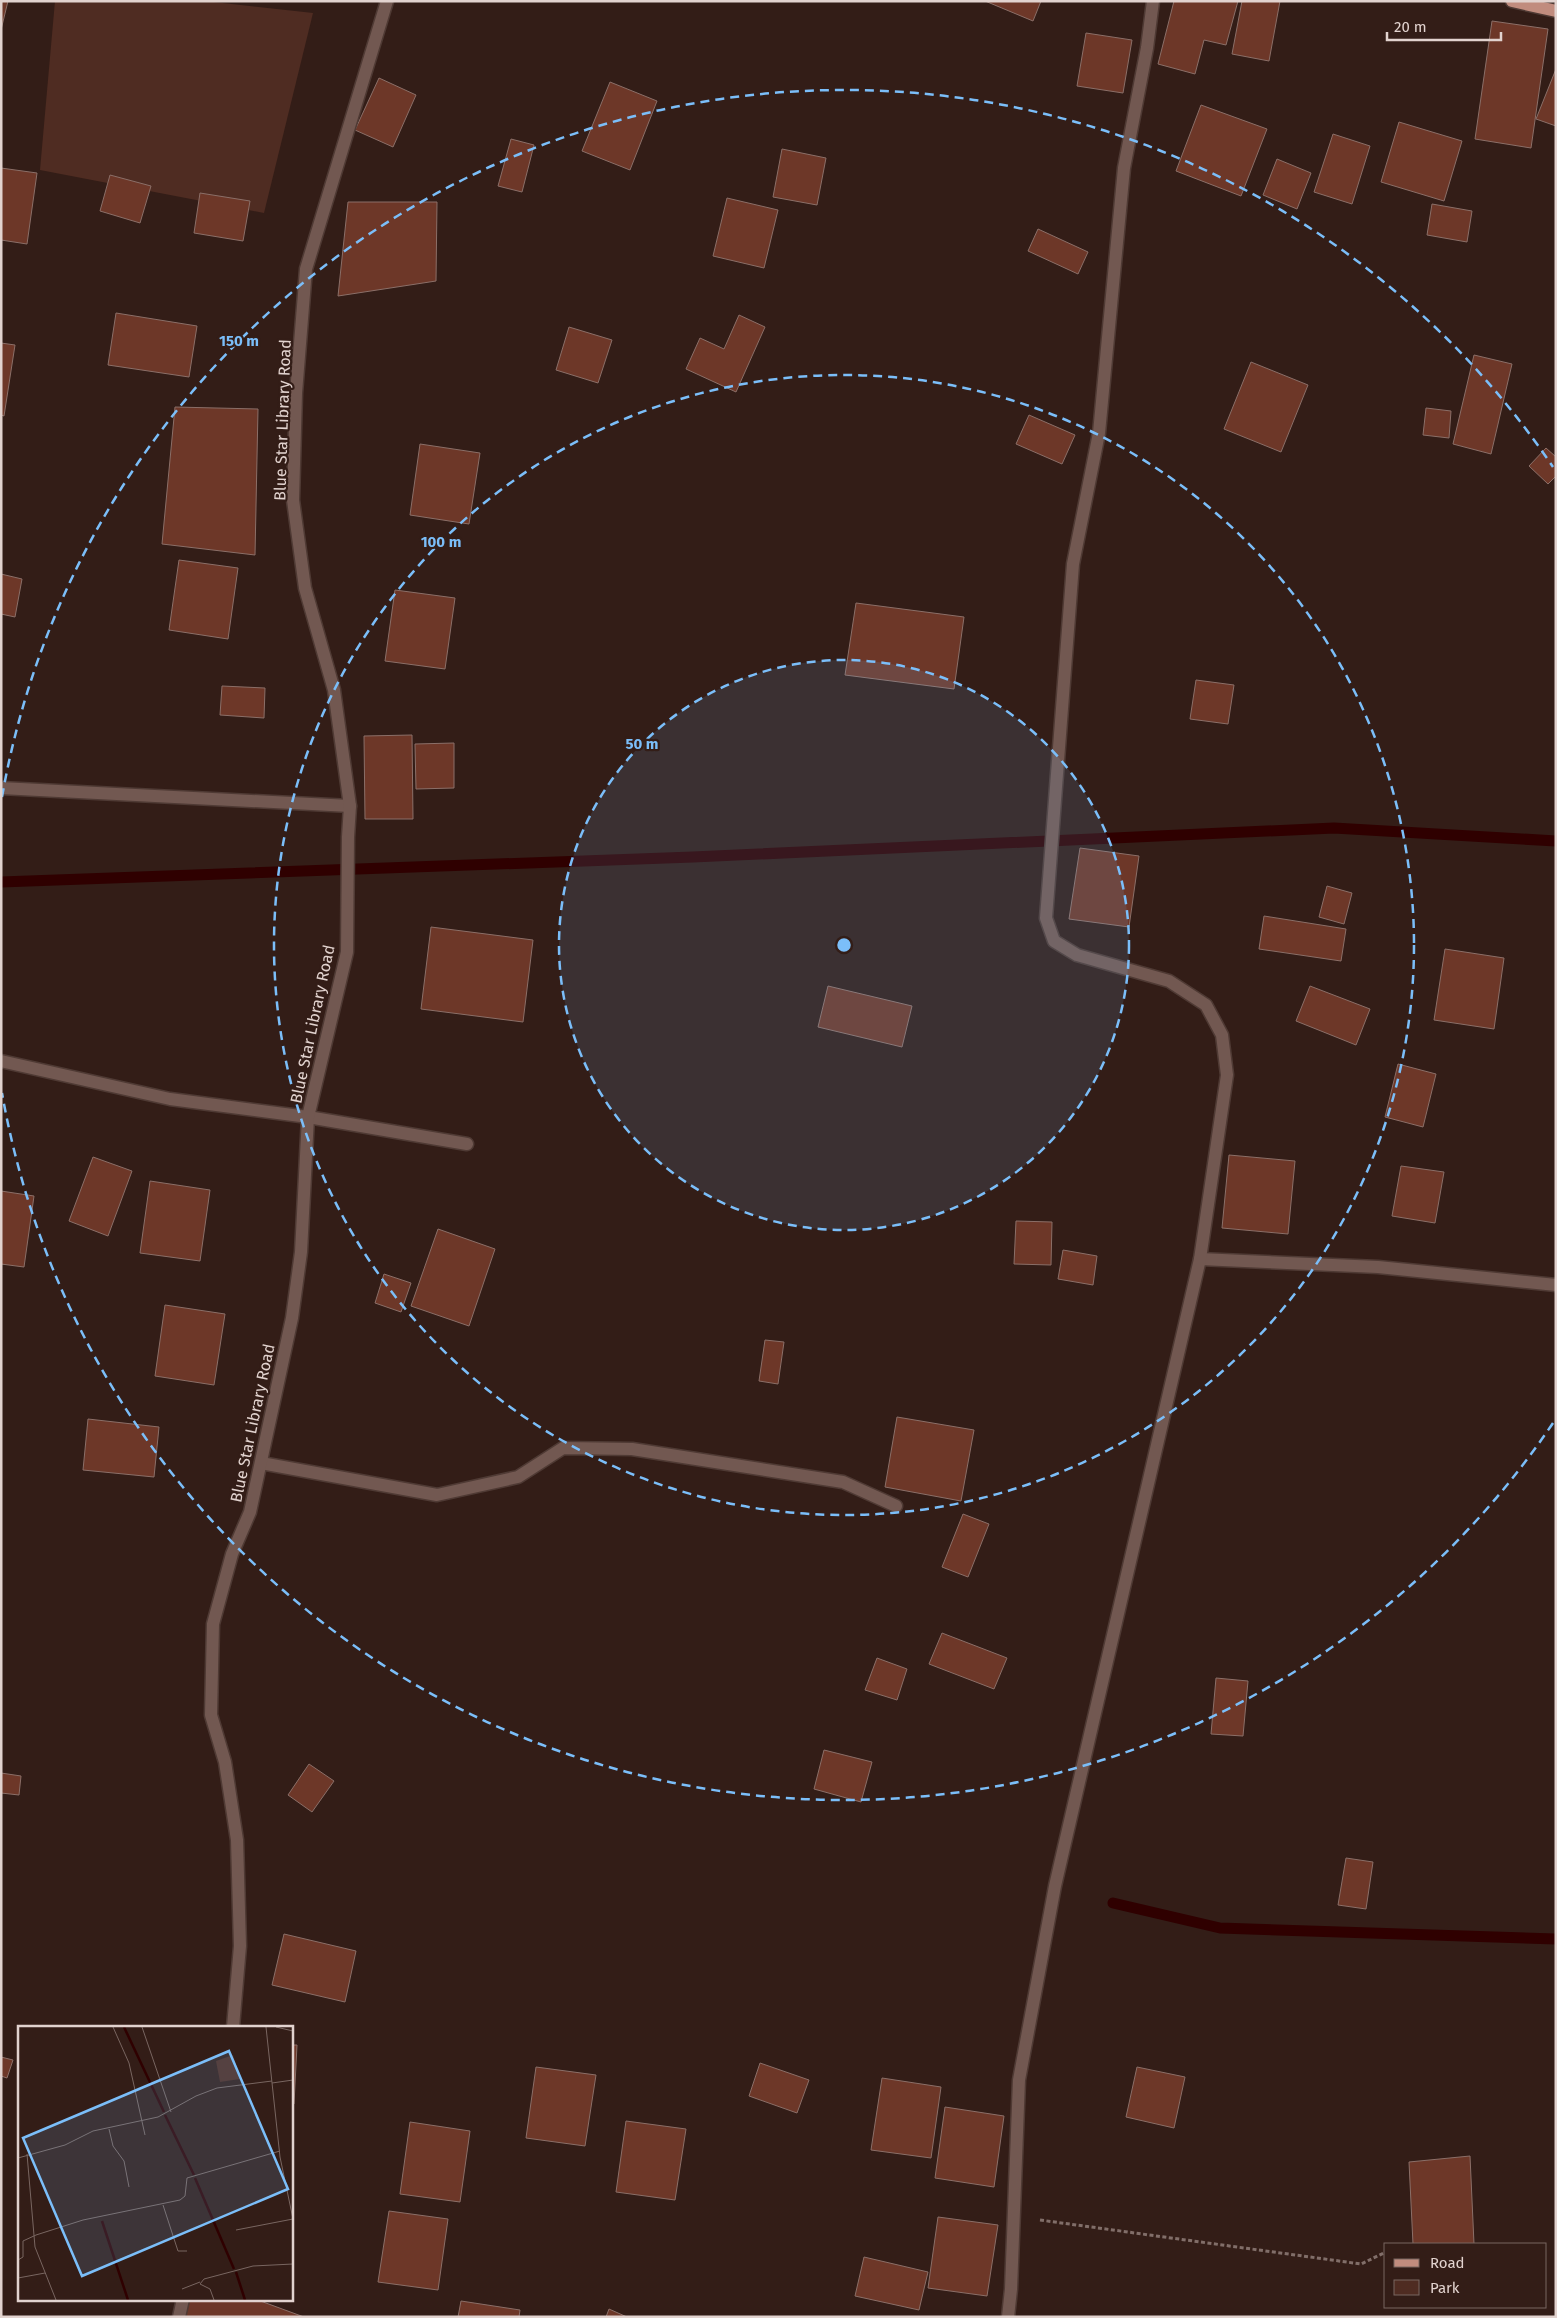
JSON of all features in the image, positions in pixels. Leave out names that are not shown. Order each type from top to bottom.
[{"type":"main road","points":[[1512,1],[1556,11]]},
{"type":"street","name":"Blue Star Library Road","points":[[234,2026],[240,1946],[237,1840],[225,1762],[211,1715],[213,1624],[232,1554],[250,1512],[292,1318],[301,1252],[308,1116],[347,952],[350,806],[334,690],[305,588],[293,500],[296,393],[306,270],[388,1]]},
{"type":"street","points":[[1008,2317],[1011,2289],[1012,2217],[1019,2080],[1054,1886],[1200,1259],[1227,1076],[1222,1035],[1206,1005],[1169,981],[1077,955],[1054,941],[1046,918],[1073,564],[1099,433],[1124,168],[1147,48],[1153,1]]},
{"type":"street","points":[[1,788],[350,806]]},
{"type":"street","points":[[1,1061],[170,1099],[308,1116],[467,1144]]},
{"type":"street","points":[[1200,1259],[1378,1267],[1556,1285]]},
{"type":"street","points":[[260,1463],[437,1495],[518,1477],[562,1448],[632,1449],[843,1482],[896,1506]]},
{"type":"street","points":[[178,2317],[183,2300]]},
{"type":"path","points":[[1012,2217],[1069,2223],[1361,2264],[1384,2253]]},
{"type":"green space","points":[[55,1],[205,1],[313,13],[264,213],[40,170]]},
{"type":"building","points":[[1,1],[8,1],[1,30]]},
{"type":"building","points":[[985,1],[1041,1],[1033,21]]},
{"type":"building","points":[[1174,1],[1238,1],[1226,45],[1204,40],[1195,74],[1158,64]]},
{"type":"building","points":[[1242,1],[1280,1],[1269,61],[1232,54]]},
{"type":"building","points":[[1492,21],[1548,29],[1531,148],[1475,139]]},
{"type":"building","points":[[1086,33],[1132,40],[1123,93],[1077,86]]},
{"type":"building","points":[[1556,69],[1556,126],[1536,119]]},
{"type":"building","points":[[379,78],[416,95],[393,147],[355,130]]},
{"type":"building","points":[[610,82],[657,101],[630,170],[582,151]]},
{"type":"building","points":[[1201,105],[1267,129],[1241,196],[1176,171]]},
{"type":"building","points":[[1399,122],[1462,141],[1444,201],[1381,182]]},
{"type":"building","points":[[1333,134],[1370,146],[1352,204],[1314,192]]},
{"type":"building","points":[[511,139],[534,145],[522,192],[498,186]]},
{"type":"building","points":[[782,149],[826,158],[817,205],[773,197]]},
{"type":"building","points":[[1277,159],[1311,173],[1297,209],[1263,195]]},
{"type":"building","points":[[1,168],[37,173],[27,244],[1,240]]},
{"type":"building","points":[[110,175],[151,186],[140,223],[100,211]]},
{"type":"building","points":[[200,193],[250,201],[243,241],[194,233]]},
{"type":"building","points":[[727,198],[778,210],[764,268],[713,256]]},
{"type":"building","points":[[348,202],[437,202],[436,281],[338,296]]},
{"type":"building","points":[[1432,204],[1472,211],[1467,242],[1427,235]]},
{"type":"building","points":[[1038,229],[1088,252],[1078,274],[1028,251]]},
{"type":"building","points":[[116,313],[197,326],[189,377],[108,365]]},
{"type":"building","points":[[739,315],[765,327],[736,392],[686,369],[700,338],[724,349]]},
{"type":"building","points":[[569,327],[612,340],[598,383],[556,370]]},
{"type":"building","points":[[1,343],[15,345],[4,416],[1,415]]},
{"type":"building","points":[[1474,355],[1512,364],[1491,454],[1453,444]]},
{"type":"building","points":[[1251,362],[1308,385],[1281,452],[1224,429]]},
{"type":"building","points":[[175,407],[258,409],[255,555],[162,544]]},
{"type":"building","points":[[1426,408],[1451,411],[1449,438],[1423,435]]},
{"type":"building","points":[[1029,415],[1075,435],[1062,464],[1016,444]]},
{"type":"building","points":[[420,444],[480,453],[469,524],[410,515]]},
{"type":"building","points":[[1546,448],[1556,457],[1556,476],[1548,484],[1529,466]]},
{"type":"building","points":[[179,560],[238,568],[228,639],[169,630]]},
{"type":"building","points":[[1,574],[22,579],[15,617],[1,614]]},
{"type":"building","points":[[395,590],[455,598],[445,669],[385,661]]},
{"type":"building","points":[[856,603],[964,617],[954,689],[845,675]]},
{"type":"building","points":[[1196,680],[1234,685],[1228,724],[1190,719]]},
{"type":"building","points":[[222,686],[265,688],[264,718],[220,715]]},
{"type":"building","points":[[412,735],[413,819],[365,819],[364,736]]},
{"type":"building","points":[[454,743],[454,788],[416,789],[415,744]]},
{"type":"building","points":[[1080,848],[1139,856],[1129,927],[1069,919]]},
{"type":"building","points":[[1327,886],[1352,893],[1344,924],[1319,917]]},
{"type":"building","points":[[1264,916],[1346,929],[1341,961],[1259,949]]},
{"type":"building","points":[[431,927],[533,940],[523,1022],[421,1009]]},
{"type":"building","points":[[1445,949],[1504,958],[1494,1029],[1434,1020]]},
{"type":"building","points":[[828,986],[912,1006],[902,1047],[818,1027]]},
{"type":"building","points":[[1310,986],[1370,1009],[1356,1045],[1296,1021]]},
{"type":"building","points":[[1398,1064],[1436,1074],[1423,1127],[1385,1117]]},
{"type":"building","points":[[1229,1155],[1295,1161],[1288,1234],[1222,1228]]},
{"type":"building","points":[[93,1157],[132,1171],[108,1236],[69,1221]]},
{"type":"building","points":[[1401,1166],[1444,1172],[1435,1223],[1392,1216]]},
{"type":"building","points":[[150,1181],[210,1190],[200,1261],[140,1253]]},
{"type":"building","points":[[1,1191],[34,1196],[24,1267],[1,1264]]},
{"type":"building","points":[[1016,1221],[1052,1222],[1051,1265],[1014,1264]]},
{"type":"building","points":[[438,1229],[495,1249],[469,1326],[411,1306]]},
{"type":"building","points":[[1063,1250],[1097,1256],[1093,1285],[1058,1279]]},
{"type":"building","points":[[384,1274],[411,1283],[401,1312],[375,1303]]},
{"type":"building","points":[[165,1305],[225,1314],[214,1385],[155,1376]]},
{"type":"building","points":[[765,1340],[784,1342],[778,1384],[759,1381]]},
{"type":"building","points":[[897,1417],[974,1430],[961,1501],[885,1487]]},
{"type":"building","points":[[88,1419],[159,1427],[154,1477],[83,1470]]},
{"type":"building","points":[[963,1514],[989,1524],[968,1577],[942,1567]]},
{"type":"building","points":[[942,1633],[1007,1658],[994,1689],[929,1664]]},
{"type":"building","points":[[877,1658],[907,1669],[897,1700],[865,1690]]},
{"type":"building","points":[[1216,1678],[1248,1681],[1243,1736],[1211,1734]]},
{"type":"building","points":[[824,1750],[872,1762],[861,1802],[814,1789]]},
{"type":"building","points":[[309,1764],[334,1781],[312,1812],[288,1795]]},
{"type":"building","points":[[1,1773],[21,1776],[19,1795],[1,1793]]},
{"type":"building","points":[[1346,1858],[1373,1862],[1366,1909],[1338,1905]]},
{"type":"building","points":[[284,1934],[356,1951],[345,2002],[272,1985]]},
{"type":"building","points":[[292,2045],[297,2045],[294,2104],[292,2103]]},
{"type":"building","points":[[1,2057],[13,2060],[7,2078],[1,2076]]},
{"type":"building","points":[[760,2063],[809,2080],[797,2113],[749,2096]]},
{"type":"building","points":[[536,2067],[596,2075],[585,2146],[526,2138]]},
{"type":"building","points":[[1137,2067],[1185,2077],[1174,2128],[1126,2117]]},
{"type":"building","points":[[882,2078],[941,2087],[931,2158],[871,2150]]},
{"type":"building","points":[[945,2107],[1004,2116],[994,2187],[935,2178]]},
{"type":"building","points":[[626,2121],[686,2129],[675,2200],[616,2192]]},
{"type":"building","points":[[410,2122],[470,2131],[460,2202],[400,2194]]},
{"type":"building","points":[[1470,2156],[1474,2243],[1413,2243],[1409,2162]]},
{"type":"building","points":[[389,2211],[448,2219],[438,2290],[378,2282]]},
{"type":"building","points":[[938,2217],[998,2225],[987,2296],[928,2288]]},
{"type":"building","points":[[864,2257],[928,2272],[919,2310],[855,2296]]},
{"type":"building","points":[[188,2300],[258,2300],[304,2317],[182,2317]]},
{"type":"building","points":[[461,2301],[520,2310],[519,2317],[458,2317]]},
{"type":"building","points":[[609,2309],[627,2317],[606,2317]]},
{"type":"waterway","points":[[1,882],[693,857],[1334,828],[1556,841]]},
{"type":"waterway","points":[[1113,1903],[1220,1928],[1556,1939]]}]
